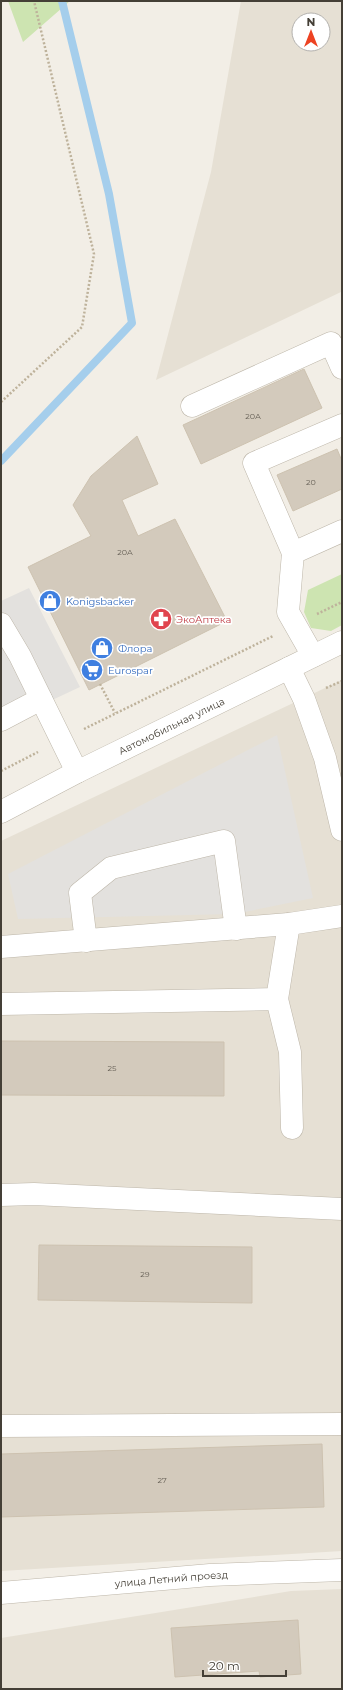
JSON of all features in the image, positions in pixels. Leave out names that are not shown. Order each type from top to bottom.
[{"type":"street","points":[[192,406],[331,343],[342,368]]},
{"type":"street","points":[[313,656],[288,612],[293,553],[254,463],[342,425]]},
{"type":"street","points":[[293,553],[342,531]]},
{"type":"street","points":[[1,624],[20,656],[61,741],[78,772]]},
{"type":"street","name":"Автомобильная улица","points":[[1,812],[78,772],[342,642]]},
{"type":"street","points":[[289,668],[333,755],[342,830]]},
{"type":"street","points":[[1,720],[41,699]]},
{"type":"street","points":[[86,941],[80,893],[111,868],[224,840],[236,929]]},
{"type":"street","points":[[1,947],[236,929],[289,924],[342,916]]},
{"type":"street","points":[[289,924],[277,999],[290,1052],[292,1128]]},
{"type":"street","points":[[1,1004],[277,999]]},
{"type":"street","points":[[1,1195],[42,1194],[342,1209]]},
{"type":"street","points":[[1,1426],[342,1424]]},
{"type":"street","name":"улица Летний проезд","points":[[1,1593],[210,1575],[342,1570]]},
{"type":"path","points":[[1,402],[82,327],[94,254],[34,1]]},
{"type":"path","points":[[1,771],[115,713],[342,602]]},
{"type":"path","points":[[100,684],[115,713]]},
{"type":"shaded area","points":[[241,1],[342,1],[342,294],[341,292],[156,380],[211,172]]},
{"type":"shaded area","points":[[29,588],[80,687],[1,724],[1,601]]},
{"type":"shaded area","points":[[342,680],[342,1551],[1,1571],[1,841]]},
{"type":"shaded area","points":[[277,735],[313,898],[235,914],[18,919],[8,874]]},
{"type":"shaded area","points":[[342,1589],[342,1689],[1,1689],[1,1638],[291,1591]]},
{"type":"green space","points":[[8,1],[70,1],[23,42]]},
{"type":"green space","points":[[342,574],[342,625],[331,631],[311,628],[304,612],[308,590]]},
{"type":"building","points":[[304,369],[322,408],[201,464],[183,425]]},
{"type":"building","points":[[137,436],[158,484],[122,500],[138,536],[175,519],[227,621],[89,690],[28,567],[91,536],[73,505],[91,476]]},
{"type":"building","points":[[337,449],[342,461],[342,489],[293,511],[277,475]]},
{"type":"building","points":[[1,1041],[224,1042],[224,1096],[1,1095]]},
{"type":"building","points":[[39,1245],[252,1247],[252,1303],[38,1300]]},
{"type":"building","points":[[322,1444],[324,1507],[1,1517],[1,1454]]},
{"type":"building","points":[[298,1620],[301,1674],[260,1677],[259,1671],[175,1677],[171,1628]]},
{"type":"waterway","points":[[1,461],[132,323],[109,194],[62,1]]},
{"type":"place","name":"Konigsbacker","points":[[50,601]]},
{"type":"place","name":"ЭкоАптека","points":[[161,619]]},
{"type":"place","name":"Флора","points":[[102,648]]},
{"type":"place","name":"Eurospar","points":[[92,670]]}]
